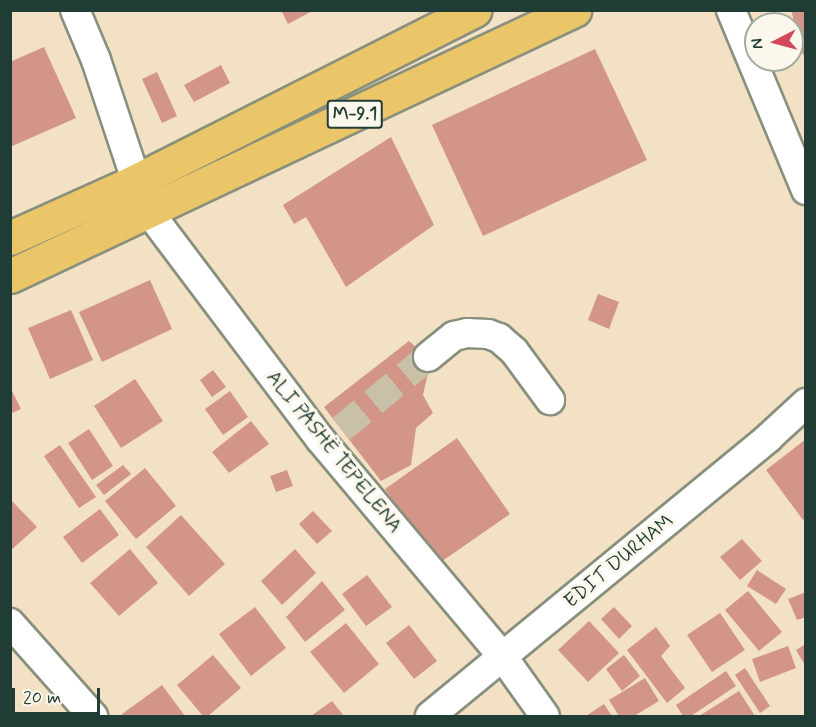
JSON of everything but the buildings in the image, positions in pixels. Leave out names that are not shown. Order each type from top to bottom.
[{"type":"main road","name":"M-9.1","points":[[10,238],[133,182],[474,10]]},
{"type":"main road","name":"M-9.1","points":[[10,276],[574,10]]},
{"type":"street","name":"ALI PASHË TEPELENA","points":[[75,10],[96,60],[143,215],[333,437],[503,657],[545,717]]},
{"type":"street","points":[[731,10],[806,190]]},
{"type":"street","points":[[428,357],[454,336],[467,333],[488,334],[499,338],[514,351],[550,400]]},
{"type":"street","name":"EDIT DURHAM","points":[[430,717],[768,438],[806,402]]},
{"type":"street","points":[[10,623],[93,717]]},
{"type":"tunnel","points":[[341,429],[428,357]]}]
